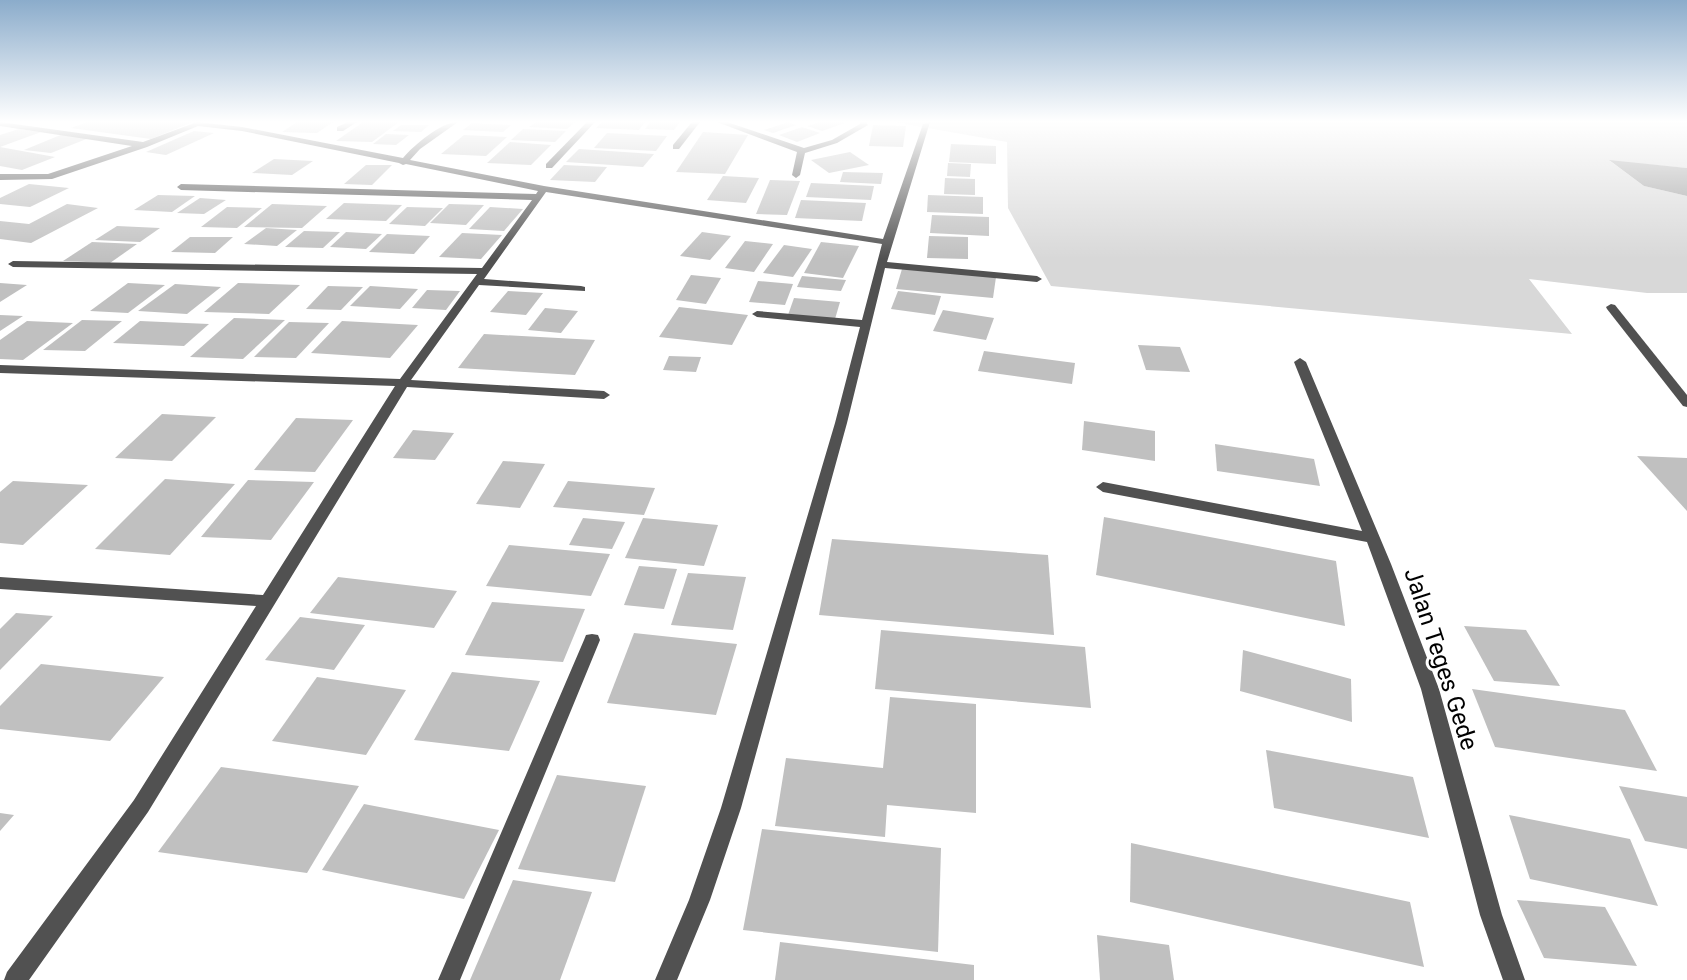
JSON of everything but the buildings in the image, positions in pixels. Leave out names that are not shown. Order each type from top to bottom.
[{"type":"street","points":[[0,177],[49,177],[77,168]]},
{"type":"street","points":[[425,168],[540,193],[887,242]]},
{"type":"street","points":[[796,175],[798,168]]},
{"type":"street","points":[[666,980],[699,900],[731,808],[841,424],[887,242],[912,168]]},
{"type":"street","points":[[181,187],[540,193]]},
{"type":"street","points":[[15,980],[141,806],[403,383],[540,193]]},
{"type":"street","points":[[13,264],[482,276],[581,289]]},
{"type":"street","points":[[881,265],[1037,279]]},
{"type":"street","points":[[1611,307],[1687,403]]},
{"type":"street","points":[[757,314],[866,324]]},
{"type":"street","name":"Jalan Teges Gede","points":[[1300,362],[1430,689],[1491,915],[1514,980]]},
{"type":"street","points":[[0,369],[403,383],[604,395]]},
{"type":"street","points":[[1102,487],[1372,538]]},
{"type":"street","points":[[0,583],[270,601]]},
{"type":"street","points":[[449,980],[592,640]]},
{"type":"shaded area","points":[[1007,168],[1619,168],[1644,186],[1687,196],[1687,293],[1647,293],[1529,279],[1572,334],[1051,286],[1008,208]]},
{"type":"shaded area","points":[[1619,168],[1687,168],[1687,196],[1644,186]]}]
